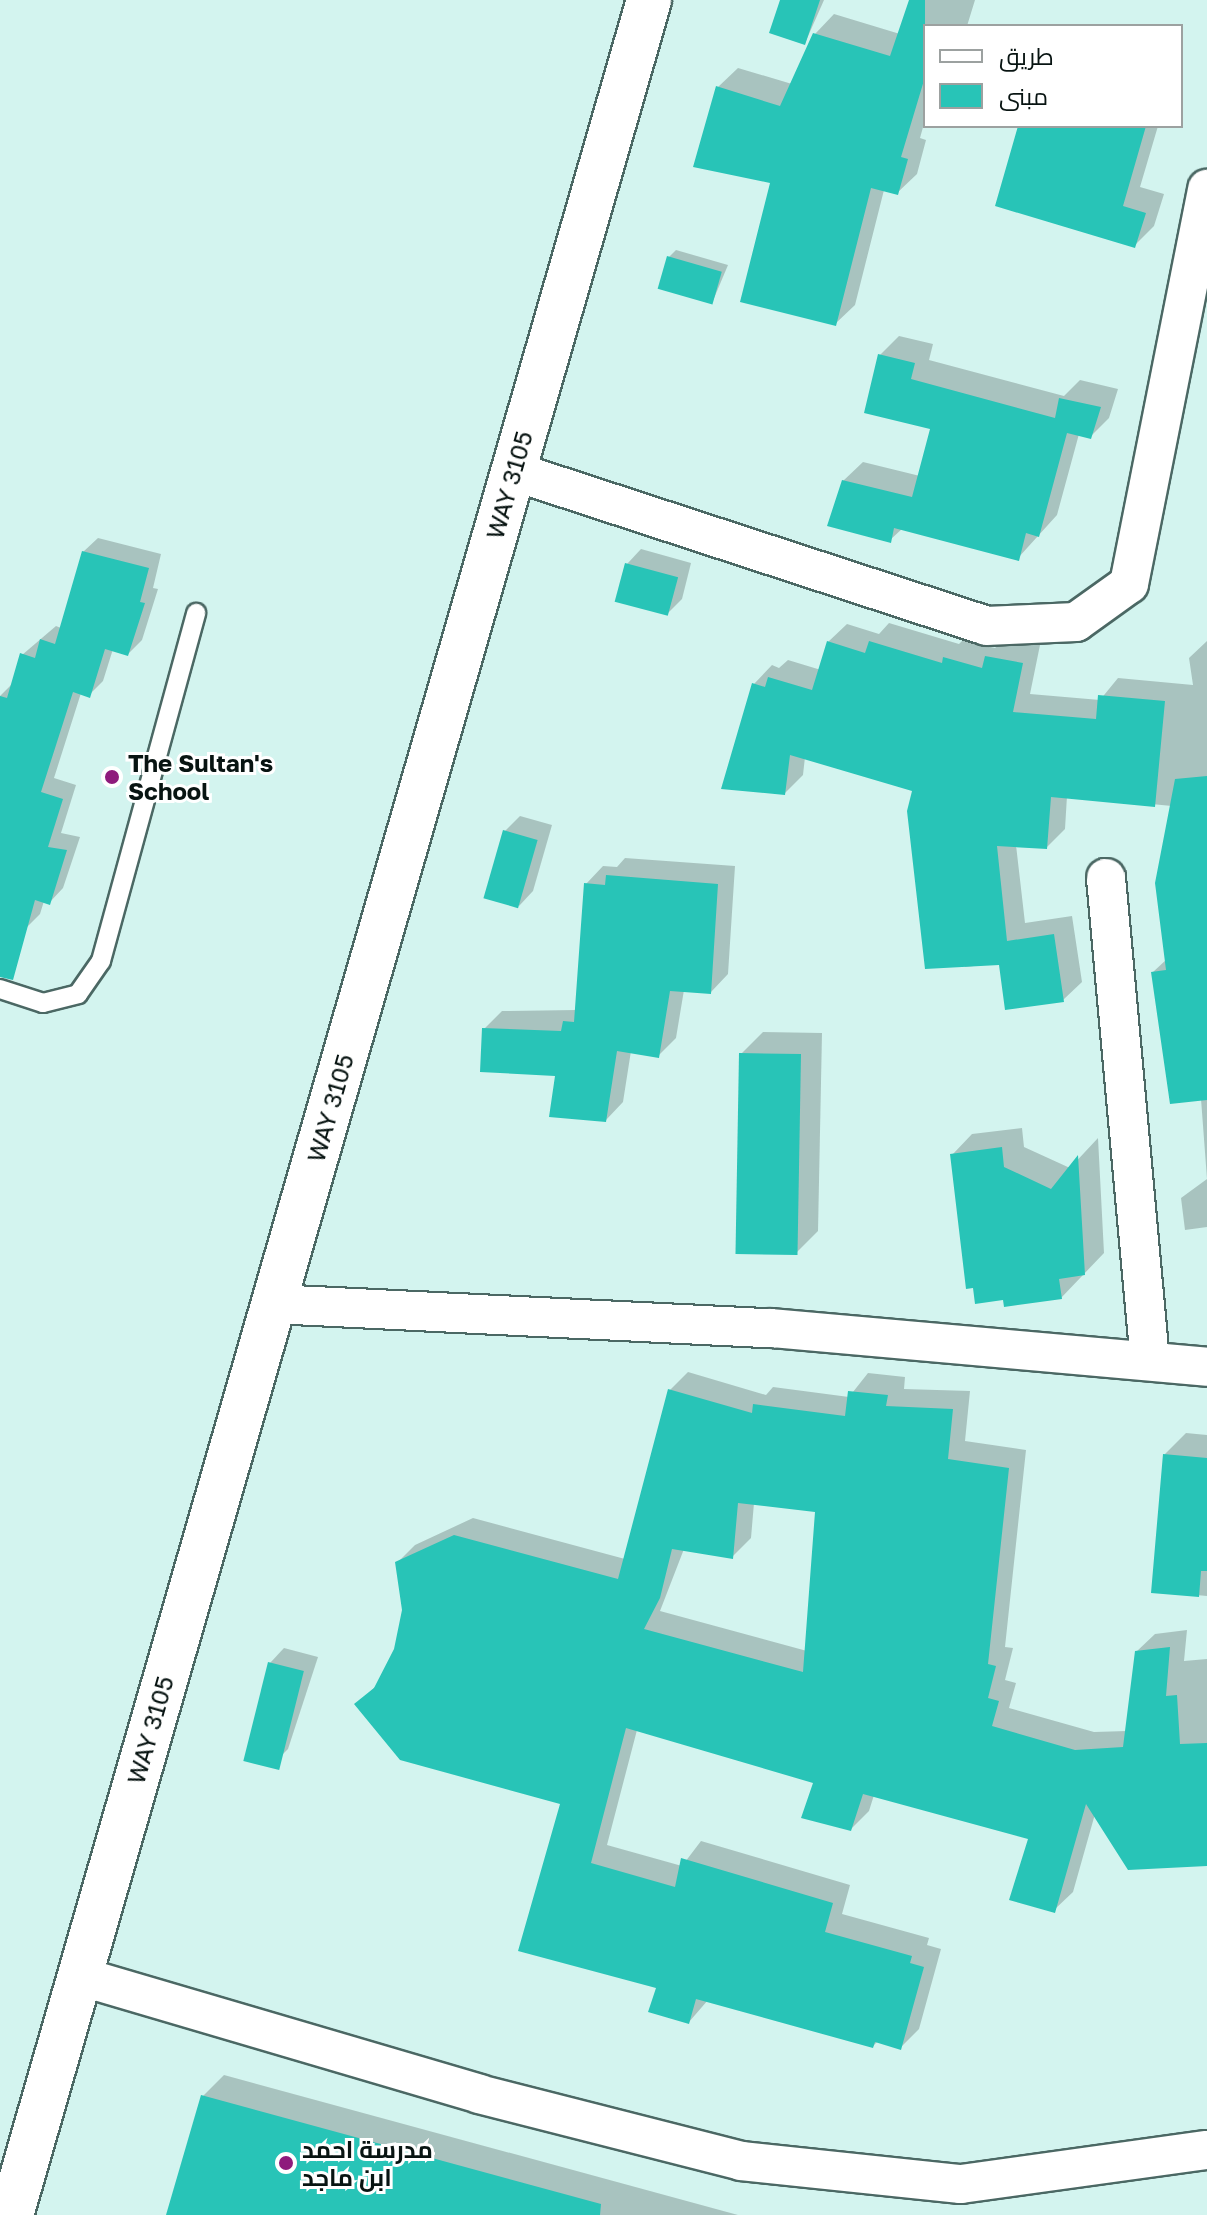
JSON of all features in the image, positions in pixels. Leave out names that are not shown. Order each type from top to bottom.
[{"type":"street","name":"WAY 3105","points":[[11,2215],[649,0]]},
{"type":"street","points":[[513,471],[986,626],[1076,622],[1129,584],[1207,189]]},
{"type":"street","points":[[1106,878],[1150,1360]]},
{"type":"street","points":[[273,1304],[772,1328],[1207,1367]]},
{"type":"street","points":[[79,1976],[479,2094],[741,2161],[961,2184],[1207,2150]]},
{"type":"lane","points":[[0,989],[43,1003],[78,994],[101,961],[196,613]]},
{"type":"building","points":[[780,0],[820,0],[805,45],[769,33]]},
{"type":"building","points":[[909,0],[925,0],[923,84],[901,157],[908,159],[898,195],[871,188],[836,326],[740,302],[770,183],[693,167],[716,86],[780,106],[813,33],[890,56]]},
{"type":"building","points":[[1017,128],[1145,128],[1123,206],[1146,213],[1135,248],[995,206]]},
{"type":"building","points":[[667,256],[722,272],[712,304],[658,289]]},
{"type":"building","points":[[878,354],[915,363],[911,379],[1055,418],[1059,398],[1101,407],[1091,439],[1067,433],[1039,537],[1026,533],[1019,561],[894,528],[891,543],[827,526],[842,480],[912,497],[930,429],[864,413]]},
{"type":"building","points":[[82,551],[149,568],[140,602],[145,603],[128,656],[105,649],[90,698],[73,692],[41,792],[63,799],[48,847],[67,850],[50,905],[35,900],[13,980],[0,977],[0,696],[7,698],[20,653],[35,658],[40,639],[55,644]]},
{"type":"building","points":[[625,563],[678,577],[668,616],[615,602]]},
{"type":"building","points":[[827,641],[865,653],[869,641],[942,663],[943,657],[982,668],[985,656],[1023,663],[1013,712],[1096,719],[1098,695],[1165,701],[1155,807],[1051,797],[1047,849],[997,846],[1007,941],[1054,934],[1064,1002],[1005,1010],[999,965],[925,969],[907,811],[912,791],[790,755],[785,795],[721,789],[752,683],[765,687],[768,677],[812,690]]},
{"type":"building","points":[[1207,776],[1207,1100],[1170,1104],[1151,972],[1166,970],[1155,883],[1175,779]]},
{"type":"building","points":[[503,830],[538,840],[518,908],[483,898]]},
{"type":"building","points":[[606,875],[718,884],[711,994],[670,991],[659,1058],[617,1051],[606,1122],[549,1117],[555,1076],[480,1072],[482,1028],[561,1031],[563,1021],[574,1022],[584,883],[605,885]]},
{"type":"building","points":[[739,1053],[801,1054],[797,1255],[735,1254]]},
{"type":"building","points":[[1002,1147],[1004,1167],[1051,1189],[1078,1155],[1085,1275],[1059,1279],[1062,1299],[1004,1307],[1003,1300],[975,1304],[973,1288],[966,1289],[950,1154]]},
{"type":"building","points":[[668,1389],[752,1413],[753,1404],[845,1416],[848,1391],[888,1395],[886,1406],[953,1409],[948,1459],[1009,1468],[988,1664],[996,1666],[988,1698],[999,1701],[992,1726],[1075,1750],[1123,1747],[1135,1651],[1170,1647],[1166,1696],[1177,1695],[1180,1744],[1207,1743],[1207,1866],[1128,1870],[1086,1804],[1055,1913],[1009,1900],[1028,1839],[863,1794],[851,1831],[801,1818],[813,1783],[626,1728],[591,1863],[675,1887],[681,1858],[833,1903],[825,1932],[912,1956],[910,1963],[924,1967],[901,2050],[875,2042],[873,2048],[696,1999],[689,2024],[648,2012],[656,1988],[518,1951],[560,1804],[400,1760],[354,1704],[374,1688],[394,1649],[402,1610],[395,1562],[454,1535],[618,1579]],"holes":[[[738,1503],[815,1512],[803,1672],[644,1629],[660,1598],[672,1549],[733,1559]]]},
{"type":"building","points":[[1163,1454],[1207,1458],[1207,1571],[1201,1571],[1199,1597],[1151,1593]]},
{"type":"building","points":[[268,1662],[304,1671],[279,1770],[243,1761]]},
{"type":"building","name":"مدرسة احمد ابن ماجد","points":[[201,2095],[601,2204],[600,2215],[166,2215]]},
{"type":"place","name":"The Sultan's School","points":[[112,777]]},
{"type":"place","name":"مدرسة احمد ابن ماجد","points":[[286,2163]]}]
